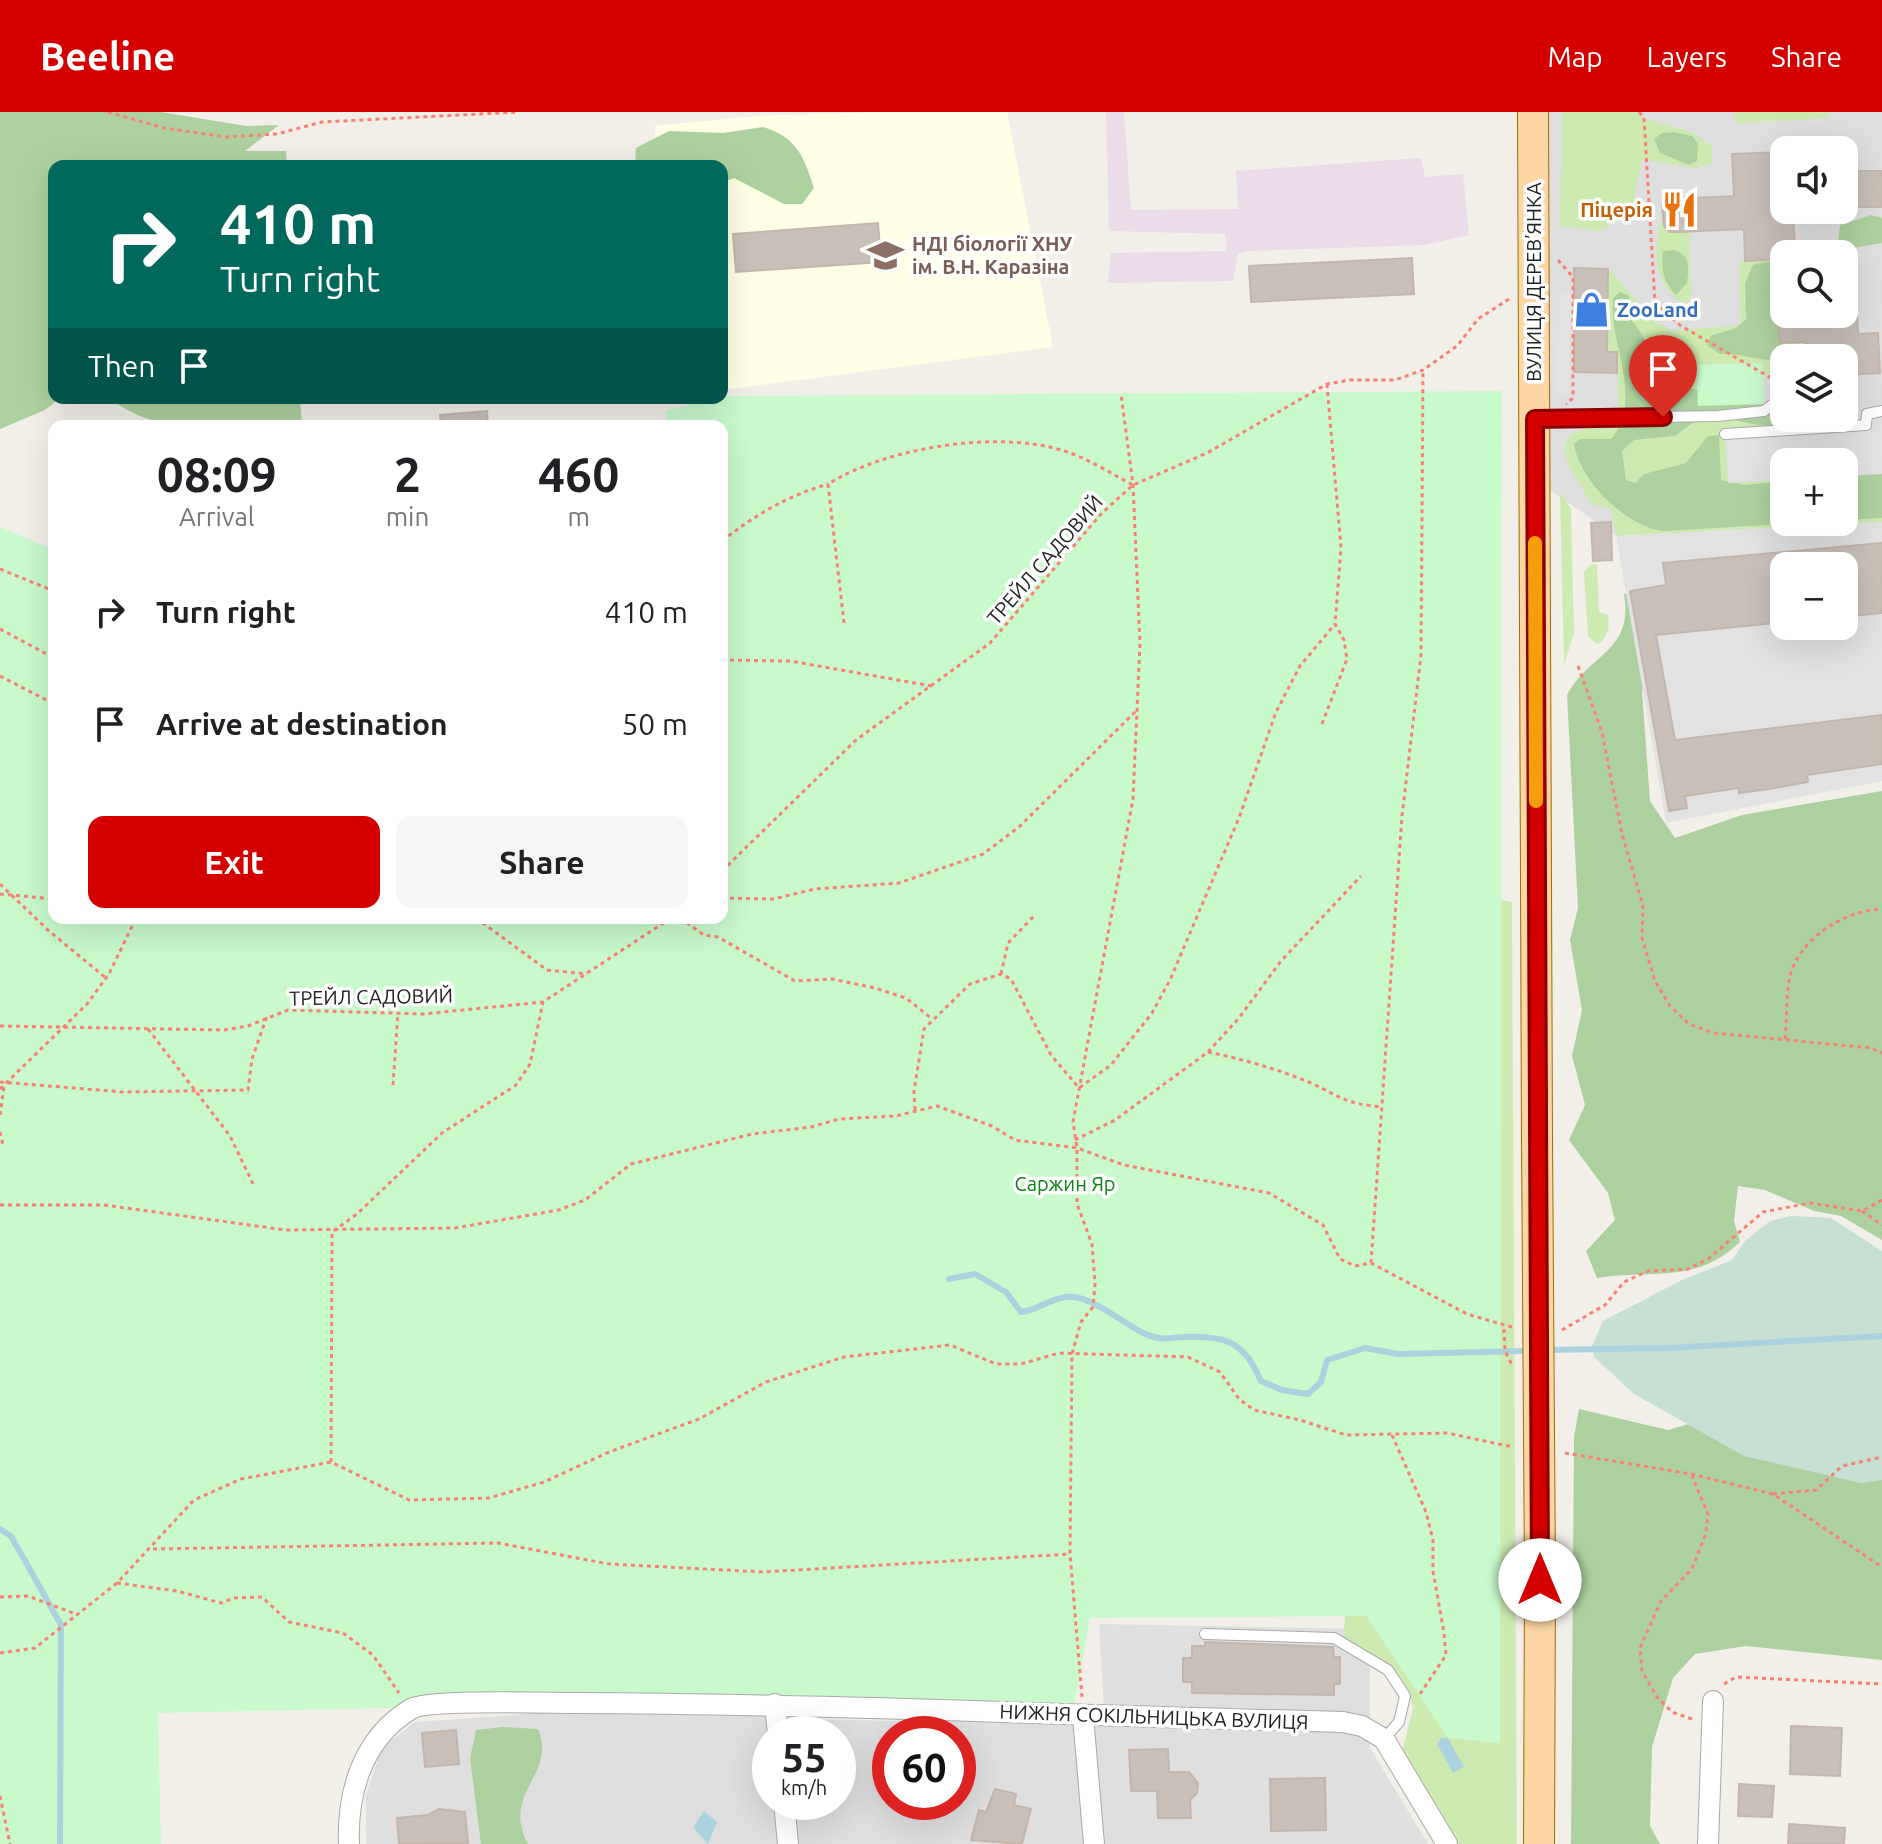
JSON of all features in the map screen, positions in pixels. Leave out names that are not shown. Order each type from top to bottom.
[{"type":"main road","name":"ВУЛИЦЯ ДЕРЕВ’ЯНКА","points":[[1533,112],[1539,1844]]},
{"type":"street","points":[[1708,1844],[1713,1701]]},
{"type":"street","name":"НИЖНЯ СОКІЛЬНИЦЬКА ВУЛИЦЯ","points":[[414,1706],[473,1703],[775,1704],[1343,1722],[1362,1726],[1384,1739]]},
{"type":"street","points":[[775,1704],[776,1716]]},
{"type":"street","points":[[349,1844],[348,1818],[357,1774],[379,1735],[414,1706]]},
{"type":"street","points":[[1083,1716],[1094,1844]]},
{"type":"street","points":[[1384,1739],[1447,1844]]},
{"type":"street","points":[[786,1820],[788,1844]]},
{"type":"lane","points":[[1535,419],[1718,416],[1764,411],[1770,406]]},
{"type":"lane","points":[[1725,434],[1866,425],[1867,414],[1882,411]]},
{"type":"lane","points":[[1205,1634],[1334,1638],[1388,1670],[1399,1683],[1405,1696],[1399,1722],[1384,1739]]},
{"type":"path","points":[[108,112],[164,128],[226,137],[277,134],[322,122],[519,112]]},
{"type":"path","points":[[1639,112],[1644,118],[1655,303],[1681,326],[1770,379]]},
{"type":"path","points":[[1556,259],[1573,277],[1573,398],[1563,406]]},
{"type":"path","name":"ТРЕЙЛ САДОВИЙ","points":[[728,865],[856,740],[935,687],[990,643],[1102,513],[1133,485],[1207,453],[1327,384],[1350,380],[1395,380],[1423,370],[1457,346],[1478,319],[1511,297]]},
{"type":"path","points":[[1371,1263],[1377,1213],[1381,1107],[1402,816],[1421,655],[1423,370]]},
{"type":"path","points":[[1322,724],[1347,659],[1344,640],[1335,624],[1341,548],[1327,384]]},
{"type":"path","points":[[1083,1716],[1070,1554],[1072,1354],[1081,1322],[1090,1312],[1094,1300],[1092,1244],[1077,1204],[1077,1148],[1073,1122],[1133,799],[1139,708],[1140,643],[1133,485],[1121,394]]},
{"type":"path","points":[[728,536],[746,520],[795,494],[828,484],[880,459],[917,450],[1014,443],[1060,450],[1133,485]]},
{"type":"path","points":[[828,484],[844,623]]},
{"type":"path","points":[[0,569],[48,589]]},
{"type":"path","points":[[1079,1088],[1111,1065],[1164,991],[1226,851],[1276,712],[1300,666],[1335,624]]},
{"type":"path","points":[[0,629],[48,655]]},
{"type":"path","points":[[728,660],[790,661],[935,687]]},
{"type":"path","points":[[1578,666],[1602,732],[1622,834],[1643,906],[1642,938],[1655,981],[1670,1006],[1689,1024],[1714,1033],[1871,1048],[1882,1053]]},
{"type":"path","points":[[0,676],[48,701]]},
{"type":"path","points":[[728,898],[773,899],[815,889],[899,883],[983,854],[1019,827],[1139,708]]},
{"type":"path","points":[[1075,1140],[1115,1120],[1208,1052],[1239,1018],[1281,961],[1361,876]]},
{"type":"path","points":[[0,884],[106,978]]},
{"type":"path","points":[[0,894],[48,898]]},
{"type":"path","points":[[1784,1040],[1791,972],[1806,945],[1842,917],[1882,909]]},
{"type":"path","points":[[1001,974],[1008,943],[1034,916]]},
{"type":"path","points":[[0,1089],[2,1082],[65,1028],[106,978],[133,924]]},
{"type":"path","points":[[484,924],[547,970],[587,974]]},
{"type":"path","name":"ТРЕЙЛ САДОВИЙ","points":[[0,1026],[224,1030],[248,1026],[267,1016],[318,1008],[423,1014],[543,1002],[662,924]]},
{"type":"path","points":[[688,924],[704,935],[718,937],[773,972],[795,981],[832,979],[875,988],[906,998],[931,1018]]},
{"type":"path","points":[[915,1110],[916,1073],[924,1029],[931,1018],[945,1010],[970,984],[1001,974],[1011,979],[1022,995],[1051,1055],[1079,1088]]},
{"type":"path","points":[[332,1232],[357,1214],[396,1173],[442,1133],[516,1085],[530,1064],[543,1002]]},
{"type":"path","points":[[393,1085],[398,1012]]},
{"type":"path","points":[[2,1082],[123,1092],[248,1090],[252,1059],[267,1016]]},
{"type":"path","points":[[148,1029],[230,1136],[254,1186]]},
{"type":"path","points":[[1208,1052],[1249,1061],[1312,1084],[1346,1104],[1381,1107]]},
{"type":"path","points":[[0,1115],[2,1082]]},
{"type":"path","points":[[0,1205],[104,1205],[286,1230],[332,1232],[455,1228],[559,1210],[585,1200],[631,1164],[752,1134],[937,1106],[992,1126],[1015,1140],[1077,1148],[1124,1165],[1269,1193],[1323,1225],[1340,1259],[1355,1266],[1371,1263],[1467,1314],[1504,1328],[1519,1328]]},
{"type":"path","points":[[0,1132],[3,1145]]},
{"type":"path","points":[[1862,1211],[1882,1200]]},
{"type":"path","points":[[1550,1330],[1565,1331],[1584,1320],[1605,1305],[1624,1282],[1648,1271],[1688,1269],[1708,1259],[1763,1212],[1810,1203],[1862,1211],[1882,1225]]},
{"type":"path","points":[[331,1462],[332,1232]]},
{"type":"path","points":[[0,1653],[35,1648],[74,1614],[117,1583],[151,1550],[194,1500],[241,1479],[331,1462],[409,1500],[489,1498],[544,1482],[609,1452],[699,1419],[766,1382],[844,1357],[950,1345],[996,1364],[1021,1364],[1059,1353],[1188,1357],[1220,1372],[1239,1399],[1254,1410],[1300,1420],[1346,1435],[1392,1435],[1418,1488],[1433,1540],[1433,1571],[1446,1655],[1399,1722]]},
{"type":"path","points":[[1711,1726],[1672,1712],[1657,1697],[1642,1671],[1640,1648],[1661,1601],[1692,1569],[1706,1533],[1708,1514],[1691,1474],[1773,1494],[1816,1490],[1842,1466],[1882,1457]]},
{"type":"path","points":[[1773,1494],[1882,1567]]},
{"type":"path","points":[[151,1550],[498,1543],[609,1564],[763,1572],[1070,1554]]},
{"type":"path","points":[[117,1583],[177,1591],[221,1603],[234,1598],[262,1597],[289,1622],[343,1633],[373,1655],[394,1689],[414,1706]]},
{"type":"path","points":[[0,1597],[28,1596],[74,1614]]},
{"type":"path","points":[[1713,1701],[1721,1686],[1736,1677],[1882,1684]]},
{"type":"path","points":[[0,1796],[10,1844]]},
{"type":"shaded area","name":"НДІ біології ХНУ ім. В.Н. Каразіна","points":[[1007,112],[1053,347],[728,389],[728,160],[656,160],[655,126],[757,116]]},
{"type":"shaded area","points":[[1106,112],[1124,112],[1131,210],[1238,209],[1236,171],[1421,158],[1425,177],[1463,174],[1469,235],[1424,245],[1247,251],[1238,254],[1233,281],[1108,283],[1111,253],[1227,251],[1225,234],[1109,231]]},
{"type":"shaded area","points":[[1542,112],[1882,112],[1882,522],[1858,523],[1858,448],[1770,448],[1770,528],[1616,536],[1543,485]]},
{"type":"shaded area","points":[[1560,294],[1571,294],[1569,396],[1557,395]]},
{"type":"shaded area","points":[[1882,424],[1882,474],[1858,475],[1858,448],[1770,448],[1770,481],[1728,483],[1725,433],[1858,432],[1858,425]]},
{"type":"shaded area","points":[[1882,522],[1882,781],[1666,823],[1616,536],[1770,528],[1770,536],[1858,536],[1858,523]]},
{"type":"shaded area","points":[[1791,1216],[1831,1218],[1882,1251],[1882,1480],[1861,1483],[1744,1456],[1634,1394],[1594,1357],[1592,1346],[1603,1321],[1682,1280],[1732,1260],[1745,1241],[1770,1221]]},
{"type":"shaded area","points":[[1099,1624],[1370,1629],[1370,1748],[1428,1844],[366,1844],[366,1794],[382,1748],[415,1722],[611,1708],[764,1708],[787,1716],[752,1716],[752,1820],[856,1820],[856,1720],[872,1720],[872,1820],[976,1820],[976,1723],[1105,1725]]},
{"type":"green space","points":[[0,112],[161,112],[246,126],[279,125],[245,151],[286,151],[287,160],[48,160],[48,404],[52,404],[0,429]]},
{"type":"green space","points":[[1562,112],[1639,112],[1644,118],[1691,132],[1712,146],[1713,164],[1692,168],[1642,159],[1631,213],[1600,231],[1560,226]]},
{"type":"green space","points":[[1734,112],[1831,112],[1825,118],[1736,123]]},
{"type":"green space","points":[[763,127],[784,136],[798,150],[814,188],[802,204],[784,204],[734,178],[728,180],[728,160],[635,160],[636,148],[669,131],[723,133]]},
{"type":"green space","points":[[1662,133],[1692,136],[1698,144],[1697,161],[1689,165],[1660,153],[1654,139]]},
{"type":"green space","points":[[1871,215],[1882,218],[1882,243],[1858,247],[1858,240],[1838,240],[1840,225],[1858,224],[1858,219]]},
{"type":"green space","points":[[1663,217],[1670,232],[1689,232],[1692,296],[1688,301],[1681,302],[1672,294],[1660,274],[1656,252]]},
{"type":"green space","points":[[1673,250],[1686,258],[1688,267],[1687,283],[1676,295],[1666,280],[1662,264],[1663,251]]},
{"type":"green space","points":[[1770,260],[1770,328],[1779,328],[1780,343],[1801,344],[1770,344],[1770,374],[1763,375],[1764,403],[1770,404],[1770,432],[1805,432],[1780,448],[1770,448],[1770,455],[1728,482],[1770,480],[1770,528],[1616,536],[1611,509],[1592,505],[1570,467],[1565,446],[1568,438],[1577,431],[1610,427],[1618,407],[1617,353],[1607,352],[1608,268],[1656,322],[1673,331],[1741,325],[1739,261]]},
{"type":"green space","points":[[1770,262],[1770,328],[1780,328],[1784,344],[1770,344],[1770,360],[1720,354],[1708,346],[1710,336],[1736,328],[1746,319],[1745,284],[1753,265]]},
{"type":"green space","points":[[1620,292],[1628,295],[1633,306],[1632,321],[1658,364],[1672,379],[1681,385],[1701,390],[1744,392],[1764,407],[1770,406],[1770,426],[1706,413],[1675,436],[1634,440],[1622,451],[1626,480],[1635,483],[1644,474],[1686,463],[1708,436],[1719,435],[1721,480],[1745,485],[1770,482],[1770,525],[1664,531],[1650,528],[1621,512],[1595,487],[1578,458],[1574,444],[1580,439],[1611,439],[1621,423],[1625,389],[1615,333],[1613,298]]},
{"type":"green space","points":[[1763,363],[1764,404],[1698,406],[1696,365]]},
{"type":"green space","name":"Саржин Яр","points":[[1502,391],[1500,1743],[1448,1738],[1366,1616],[1090,1618],[1074,1706],[870,1698],[158,1713],[161,1844],[0,1844],[0,527],[48,547],[48,924],[728,924],[728,420],[666,420],[666,411],[692,404],[728,404],[728,396]]},
{"type":"green space","points":[[118,404],[300,404],[302,420],[153,420]]},
{"type":"green space","points":[[1882,473],[1882,518],[1858,519],[1858,475]]},
{"type":"green space","points":[[1882,474],[1882,522],[1858,523],[1858,475]]},
{"type":"green space","points":[[1560,491],[1571,509],[1574,633],[1564,665]]},
{"type":"green space","points":[[1591,564],[1597,565],[1599,612],[1608,615],[1609,619],[1606,635],[1598,644],[1588,637],[1584,572]]},
{"type":"green space","points":[[1632,592],[1646,680],[1642,691],[1650,801],[1675,838],[1742,815],[1882,791],[1882,1240],[1841,1216],[1814,1211],[1765,1190],[1738,1186],[1734,1221],[1740,1242],[1723,1256],[1706,1264],[1672,1273],[1597,1278],[1586,1251],[1615,1220],[1608,1193],[1569,1140],[1585,1105],[1572,1056],[1582,1010],[1570,940],[1578,908],[1567,695],[1576,681],[1616,640],[1625,613],[1624,594]]},
{"type":"green space","points":[[1501,900],[1512,902],[1517,1844],[1454,1844],[1401,1755],[1413,1709],[1410,1694],[1343,1639],[1354,1521],[1496,1708]]},
{"type":"green space","points":[[1579,1409],[1668,1430],[1706,1419],[1882,1471],[1882,1660],[1746,1646],[1695,1654],[1673,1678],[1652,1747],[1650,1826],[1660,1844],[1571,1844],[1574,1437]]},
{"type":"green space","points":[[502,1727],[538,1729],[542,1745],[541,1759],[521,1811],[521,1826],[528,1844],[481,1844],[470,1758],[476,1730]]},
{"type":"water","points":[[1441,1738],[1448,1738],[1464,1767],[1453,1773],[1437,1744]]},
{"type":"water","points":[[704,1811],[717,1822],[708,1844],[693,1827]]},
{"type":"building","points":[[1770,153],[1770,224],[1794,224],[1794,240],[1770,240],[1770,260],[1745,261],[1744,229],[1670,232],[1664,226],[1662,204],[1677,202],[1676,199],[1734,196],[1732,154]]},
{"type":"building","points":[[1858,171],[1882,171],[1882,207],[1858,207]]},
{"type":"building","points":[[878,223],[881,262],[736,272],[733,234]]},
{"type":"building","points":[[1412,258],[1414,294],[1251,302],[1249,266]]},
{"type":"building","name":"ZooLand","points":[[1574,268],[1608,269],[1607,352],[1617,352],[1617,373],[1574,372]]},
{"type":"building","points":[[1779,328],[1858,328],[1858,334],[1878,333],[1880,373],[1858,374],[1858,344],[1780,343]]},
{"type":"building","points":[[487,411],[488,420],[440,420],[440,415]]},
{"type":"building","points":[[1611,522],[1612,560],[1593,561],[1591,523]]},
{"type":"building","points":[[1882,543],[1882,613],[1858,616],[1858,552],[1783,552]]},
{"type":"building","points":[[1770,553],[1770,623],[1656,635],[1675,740],[1882,715],[1882,764],[1807,775],[1808,782],[1769,789],[1739,793],[1739,788],[1685,796],[1687,808],[1669,811],[1630,591],[1666,585],[1663,563]]},
{"type":"building","points":[[1205,1642],[1333,1647],[1334,1657],[1340,1657],[1340,1684],[1334,1684],[1334,1695],[1192,1693],[1192,1682],[1183,1682],[1183,1658],[1192,1658],[1192,1646],[1205,1646]]},
{"type":"building","points":[[1791,1726],[1842,1728],[1840,1776],[1790,1774]]},
{"type":"building","points":[[456,1730],[459,1764],[425,1767],[422,1733]]},
{"type":"building","points":[[1168,1749],[1169,1772],[1189,1772],[1198,1783],[1197,1793],[1190,1800],[1191,1818],[1158,1818],[1157,1791],[1131,1791],[1129,1750]]},
{"type":"building","points":[[1325,1778],[1326,1830],[1271,1831],[1270,1779]]},
{"type":"building","points":[[1739,1784],[1774,1786],[1772,1817],[1738,1816]]},
{"type":"building","points":[[995,1789],[1016,1794],[1014,1805],[1031,1809],[1022,1844],[971,1840],[979,1810],[986,1812]]},
{"type":"building","points":[[439,1809],[465,1812],[468,1843],[399,1844],[397,1818],[428,1815]]},
{"type":"building","points":[[1789,1824],[1845,1828],[1844,1844],[1788,1844]]},
{"type":"waterway","points":[[949,1279],[975,1274],[1006,1292],[1021,1312],[1060,1298],[1074,1297],[1161,1339],[1222,1339],[1248,1357],[1261,1381],[1282,1390],[1308,1394],[1321,1382],[1327,1360],[1365,1348],[1398,1354],[1531,1351]]},
{"type":"waterway","points":[[1546,1350],[1668,1348],[1882,1336]]},
{"type":"waterway","points":[[0,1529],[11,1536],[61,1625],[60,1844]]},
{"type":"slow traffic","points":[[1535,543],[1536,801]]},
{"type":"place","name":"Піцерія","points":[[1679,210]]},
{"type":"place","name":"НДІ біології ХНУ ім. В.Н. Каразіна","points":[[886,256]]},
{"type":"place","name":"ZooLand","points":[[1591,310]]},
{"type":"route","points":[[1540,1580],[1535,419],[1663,417]]}]
